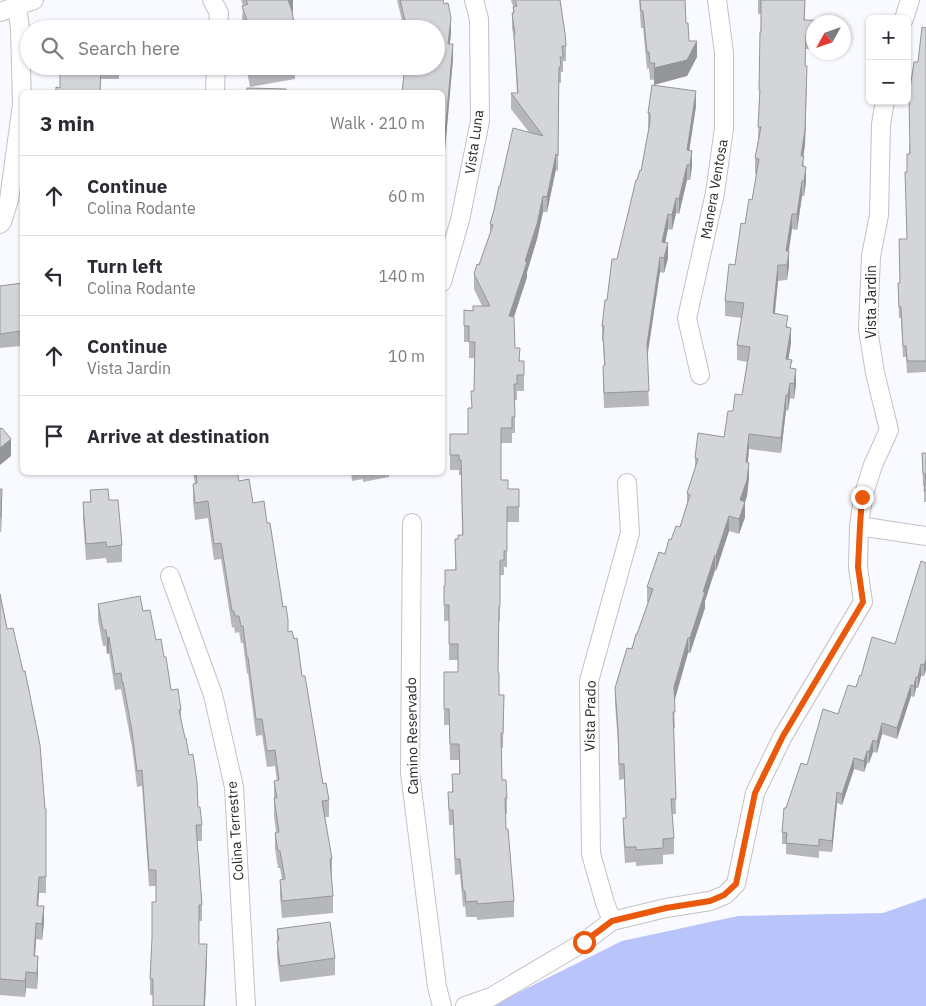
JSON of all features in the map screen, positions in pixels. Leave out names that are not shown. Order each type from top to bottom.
[{"type":"street","points":[[212,0],[219,13],[219,20]]},
{"type":"street","name":"Vista Luna","points":[[445,272],[460,220],[480,121],[479,19],[474,0]]},
{"type":"street","name":"Manera Ventosa","points":[[700,375],[687,318],[715,193],[724,128],[724,53],[717,0]]},
{"type":"street","points":[[905,15],[910,0]]},
{"type":"street","points":[[0,12],[23,2]]},
{"type":"street","points":[[21,20],[23,2]]},
{"type":"street","points":[[21,75],[22,90]]},
{"type":"street","points":[[215,90],[216,75]]},
{"type":"street","name":"Vista Jardin","points":[[612,921],[666,908],[710,901],[724,895],[736,884],[755,793],[783,736],[863,602],[858,567],[862,497],[873,465],[889,430],[875,373],[868,329],[871,256],[879,215],[881,124],[884,105]]},
{"type":"street","points":[[0,224],[9,200],[20,119]]},
{"type":"street","name":"Vista Prado","points":[[612,921],[591,854],[589,681],[630,533],[627,483]]},
{"type":"street","name":"Camino Reservado","points":[[412,523],[410,773],[437,987],[442,1006]]},
{"type":"street","points":[[860,526],[926,536]]},
{"type":"street","name":"Colina Terrestre","points":[[170,576],[213,695],[234,787],[246,1006]]},
{"type":"street","points":[[465,1006],[491,997],[584,942],[612,921]]},
{"type":"shaded area","points":[[926,898],[926,1006],[491,1006],[622,941],[738,916],[883,913]]},
{"type":"building","points":[[246,0],[288,0],[294,20],[247,20],[242,6],[248,4]]},
{"type":"building","points":[[400,0],[443,0],[444,4],[448,3],[451,18],[448,44],[453,44],[445,134],[445,90],[402,90],[404,75],[445,75],[445,20],[405,20]]},
{"type":"building","points":[[515,0],[560,0],[566,46],[562,46],[563,57],[560,57],[561,67],[559,67],[558,156],[556,154],[547,197],[543,196],[537,224],[525,261],[527,262],[509,316],[514,317],[515,348],[520,348],[519,361],[524,361],[524,375],[517,375],[517,384],[514,384],[515,417],[512,417],[512,428],[501,428],[501,480],[508,480],[508,489],[519,489],[519,507],[507,507],[507,551],[504,551],[504,560],[500,561],[498,672],[499,695],[504,695],[503,733],[501,733],[502,780],[506,780],[506,829],[508,829],[514,901],[477,904],[477,901],[466,902],[460,859],[455,859],[453,810],[449,810],[448,792],[453,792],[452,774],[460,774],[459,744],[450,744],[449,709],[444,709],[444,672],[458,672],[458,644],[449,644],[449,605],[444,605],[444,586],[445,570],[456,570],[455,539],[458,539],[458,535],[463,535],[461,460],[459,460],[459,455],[450,455],[450,434],[468,434],[468,408],[472,408],[471,391],[474,391],[475,342],[469,342],[469,326],[464,326],[464,310],[473,311],[473,306],[490,306],[474,274],[493,225],[490,224],[513,128],[543,136],[511,93],[518,93],[512,13],[514,13],[513,7],[517,6]]},
{"type":"building","points":[[640,0],[685,0],[689,41],[697,41],[687,60],[654,68],[655,63],[650,63]]},
{"type":"building","points":[[761,0],[805,0],[805,66],[807,66],[805,130],[801,156],[804,156],[802,166],[806,167],[797,214],[792,214],[786,251],[789,251],[787,265],[778,265],[773,313],[788,316],[786,327],[791,328],[786,359],[792,360],[790,368],[796,369],[794,384],[790,383],[788,395],[786,395],[781,438],[749,434],[746,462],[749,463],[747,480],[740,500],[745,502],[739,519],[729,516],[703,592],[705,592],[690,638],[688,638],[674,687],[676,799],[671,799],[674,838],[663,839],[663,848],[636,850],[636,847],[625,847],[623,818],[626,818],[624,764],[619,764],[615,688],[627,648],[632,649],[653,589],[647,587],[659,552],[665,554],[669,539],[671,540],[676,526],[680,527],[690,495],[687,493],[698,459],[695,458],[698,433],[724,437],[728,411],[733,411],[735,394],[742,395],[750,347],[737,345],[744,303],[725,301],[729,264],[735,265],[741,223],[745,224],[749,199],[752,200],[759,159],[755,158],[761,127],[758,127]]},
{"type":"building","points":[[922,27],[926,28],[926,361],[907,361],[906,346],[903,346],[901,307],[899,307],[899,239],[907,239],[905,172],[907,172],[907,154],[910,154],[909,105],[911,105],[911,82],[914,62],[918,62]]},
{"type":"building","points":[[60,75],[101,75],[100,90],[56,90],[56,87],[60,88]]},
{"type":"building","points":[[652,85],[696,91],[687,150],[692,151],[690,165],[687,165],[679,199],[676,198],[672,215],[668,214],[662,242],[668,243],[664,258],[660,257],[647,344],[649,391],[604,393],[604,326],[602,326],[605,300],[607,300],[612,259],[617,259],[636,180],[641,171],[650,122],[650,113],[648,113]]},
{"type":"building","points":[[247,88],[286,89],[286,90],[247,90]]},
{"type":"building","points":[[20,283],[20,331],[0,334],[0,286]]},
{"type":"building","points":[[0,428],[11,439],[0,448]]},
{"type":"building","points":[[922,453],[926,453],[926,474],[923,474]]},
{"type":"building","points":[[926,474],[926,490],[924,491]]},
{"type":"building","points":[[196,475],[238,475],[239,481],[249,479],[253,503],[264,501],[267,523],[270,523],[283,607],[286,606],[288,632],[292,631],[294,639],[297,638],[302,676],[305,676],[323,784],[326,783],[329,800],[322,801],[332,859],[330,859],[333,896],[282,901],[280,880],[285,879],[275,833],[279,832],[274,798],[277,798],[274,781],[279,780],[275,750],[267,751],[262,719],[256,719],[243,626],[241,626],[239,616],[235,616],[234,611],[232,611],[221,543],[214,544],[208,501],[195,503],[193,484],[197,483]]},
{"type":"building","points":[[0,489],[2,489],[1,516],[0,516]]},
{"type":"building","points":[[108,489],[109,500],[118,500],[122,545],[107,547],[106,542],[86,544],[83,502],[91,502],[90,490]]},
{"type":"building","points":[[921,561],[926,563],[926,659],[924,665],[921,664],[914,686],[911,685],[897,728],[882,723],[877,742],[873,740],[864,761],[854,758],[842,794],[837,792],[832,841],[819,839],[819,846],[786,843],[787,833],[782,832],[784,808],[786,808],[801,763],[807,765],[823,709],[838,714],[848,685],[856,687],[861,676],[872,637],[895,644]]},
{"type":"building","points":[[0,594],[7,629],[13,628],[23,671],[25,671],[40,745],[46,809],[46,877],[39,877],[37,906],[44,906],[42,924],[36,923],[34,956],[38,956],[37,973],[26,972],[25,981],[0,979]]},
{"type":"building","points":[[140,596],[143,611],[150,610],[156,640],[161,639],[171,690],[178,689],[181,710],[179,710],[185,738],[189,755],[193,754],[198,807],[200,807],[202,825],[196,825],[202,905],[199,905],[199,944],[207,944],[204,1006],[153,1006],[153,979],[150,979],[152,902],[156,902],[156,870],[149,870],[142,770],[137,771],[123,682],[121,673],[115,674],[109,637],[107,638],[106,630],[103,630],[98,604]]},
{"type":"building","points":[[330,922],[335,958],[280,966],[277,929]]},
{"type":"route","points":[[584,942],[612,921],[666,908],[710,901],[724,895],[736,884],[755,793],[783,736],[863,602],[858,567],[862,497]]}]
